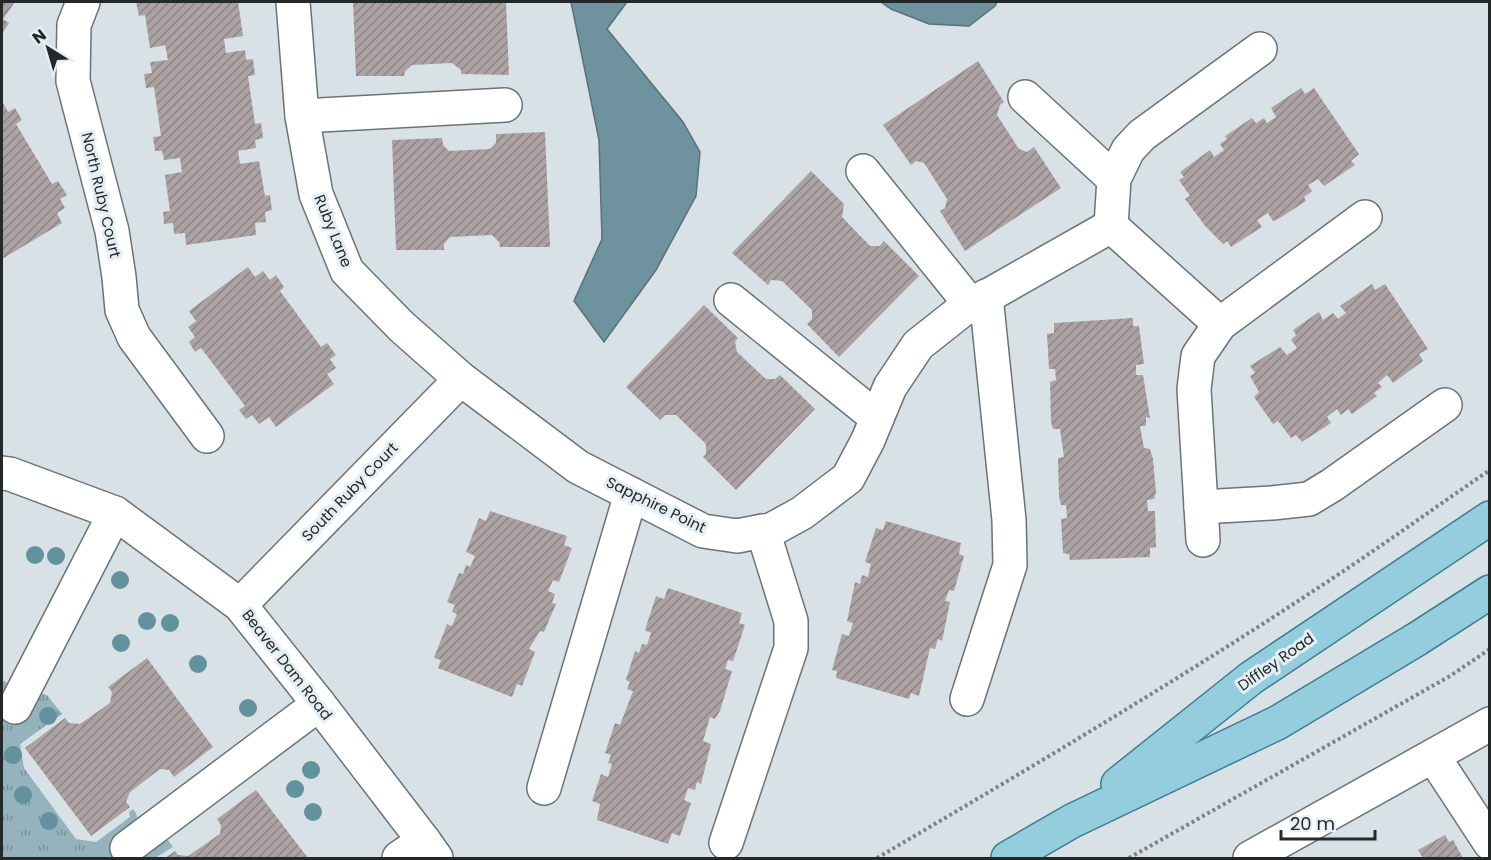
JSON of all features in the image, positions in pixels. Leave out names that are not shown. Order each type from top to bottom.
[{"type":"main road","name":"Diffley Road","points":[[1072,821],[1251,678],[1490,518]]},
{"type":"main road","name":"Diffley Road","points":[[1008,858],[1072,821],[1277,723],[1490,592]]},
{"type":"street","name":"North Ruby Court","points":[[83,2],[74,26],[73,81],[112,231],[122,310],[134,337],[207,436]]},
{"type":"street","name":"Ruby Lane","points":[[293,2],[302,116],[316,195],[347,271],[402,327],[461,379]]},
{"type":"street","points":[[1220,324],[1111,226],[1114,179],[1128,150],[1142,135],[1260,49]]},
{"type":"street","points":[[1025,97],[1114,179]]},
{"type":"street","points":[[302,116],[505,105]]},
{"type":"street","points":[[863,171],[979,301],[1009,520],[1010,565],[967,699]]},
{"type":"street","points":[[1203,540],[1194,389],[1198,356],[1220,324],[1365,217]]},
{"type":"street","name":"Sapphire Point","points":[[461,379],[578,467],[703,531],[737,536],[771,530],[802,513],[848,478],[868,440],[890,387],[918,345],[961,311],[1111,226]]},
{"type":"street","points":[[731,300],[877,418]]},
{"type":"street","name":"South Ruby Court","points":[[240,605],[461,379]]},
{"type":"street","points":[[1201,507],[1308,499],[1332,485],[1445,405]]},
{"type":"street","name":"Beaver Dam Road","points":[[2,473],[115,513],[240,605],[319,704],[419,853]]},
{"type":"street","points":[[544,788],[631,494]]},
{"type":"street","points":[[15,706],[115,513]]},
{"type":"street","points":[[726,843],[790,648],[791,621],[763,531]]},
{"type":"street","points":[[127,848],[319,704]]},
{"type":"street","points":[[1250,858],[1490,724]]},
{"type":"street","points":[[1433,756],[1490,843]]},
{"type":"path","points":[[877,858],[1104,724],[1218,652],[1332,578],[1490,470]]},
{"type":"path","points":[[1129,858],[1450,676],[1490,649]]},
{"type":"green space","points":[[2,681],[47,695],[62,714],[20,744],[24,768],[76,839],[96,842],[130,817],[129,812],[133,809],[138,823],[168,840],[173,847],[155,858],[2,858]]},
{"type":"shaded area","points":[[571,2],[627,2],[607,29],[683,122],[700,152],[696,196],[656,270],[604,342],[574,301],[602,239],[599,140]]},
{"type":"shaded area","points":[[881,2],[997,2],[969,26],[929,24],[891,9]]},
{"type":"building","points":[[2,2],[15,2],[3,19],[9,23],[2,34]]},
{"type":"building","points":[[136,2],[238,2],[243,36],[224,39],[226,53],[245,50],[246,60],[253,59],[255,75],[248,76],[255,124],[261,123],[263,138],[255,140],[256,148],[238,151],[240,164],[259,161],[265,196],[270,195],[272,210],[265,212],[266,222],[255,223],[256,235],[186,245],[185,233],[174,234],[173,223],[164,224],[163,212],[170,211],[165,175],[182,172],[180,158],[164,160],[162,151],[155,151],[153,137],[161,136],[154,87],[146,88],[144,74],[152,73],[150,62],[168,60],[165,45],[150,48],[145,15],[139,16]]},
{"type":"building","points":[[353,2],[506,2],[509,75],[461,74],[461,70],[452,63],[412,65],[405,71],[404,76],[356,76]]},
{"type":"building","points":[[978,61],[1004,102],[1000,105],[997,115],[1019,149],[1027,152],[1034,147],[1061,188],[965,251],[940,211],[945,208],[947,199],[924,163],[916,161],[911,165],[883,125]]},
{"type":"building","points":[[1301,88],[1305,94],[1314,88],[1359,154],[1351,161],[1355,165],[1324,186],[1318,179],[1308,185],[1312,191],[1304,197],[1306,201],[1273,221],[1268,213],[1257,220],[1262,227],[1231,247],[1227,241],[1223,244],[1206,227],[1185,199],[1190,196],[1179,180],[1184,177],[1180,172],[1210,150],[1214,157],[1224,150],[1220,144],[1227,139],[1225,136],[1252,118],[1256,123],[1264,118],[1267,123],[1276,117],[1271,108]]},
{"type":"building","points":[[2,101],[8,112],[15,108],[22,120],[16,124],[52,184],[58,181],[67,195],[60,199],[65,208],[57,213],[62,223],[2,259]]},
{"type":"building","points":[[545,132],[550,247],[500,247],[499,242],[492,235],[450,237],[444,244],[444,250],[396,250],[392,140],[442,138],[443,145],[449,151],[490,149],[496,143],[496,134]]},
{"type":"building","points":[[811,171],[844,204],[842,217],[870,246],[880,246],[884,241],[919,276],[839,357],[807,324],[812,319],[812,310],[782,281],[771,280],[768,285],[732,253]]},
{"type":"building","points":[[248,267],[255,277],[263,271],[270,280],[276,275],[284,287],[280,291],[321,347],[327,343],[336,355],[330,359],[336,368],[327,374],[334,384],[276,427],[269,417],[259,424],[252,415],[246,419],[239,410],[245,406],[201,348],[195,352],[189,342],[195,337],[188,327],[196,321],[189,311]]},
{"type":"building","points":[[1372,284],[1375,290],[1385,284],[1428,349],[1419,354],[1423,361],[1393,383],[1387,375],[1378,383],[1382,387],[1374,393],[1377,396],[1352,414],[1348,409],[1341,415],[1337,409],[1327,417],[1331,423],[1302,442],[1296,435],[1291,438],[1278,421],[1273,424],[1254,397],[1259,392],[1250,376],[1255,373],[1250,366],[1280,347],[1287,355],[1297,348],[1291,340],[1296,335],[1293,330],[1319,312],[1323,320],[1333,313],[1338,319],[1346,313],[1340,306]]},
{"type":"building","points":[[704,305],[738,338],[735,342],[737,352],[766,379],[775,379],[780,375],[815,409],[736,490],[703,457],[706,454],[706,444],[676,415],[665,415],[660,420],[626,387]]},
{"type":"building","points":[[1133,318],[1133,326],[1139,326],[1144,364],[1136,365],[1136,375],[1143,375],[1150,418],[1146,417],[1146,426],[1140,426],[1144,448],[1150,449],[1153,459],[1156,492],[1154,499],[1147,500],[1148,511],[1155,511],[1156,547],[1150,548],[1150,557],[1070,560],[1069,554],[1063,553],[1061,519],[1067,518],[1066,505],[1061,505],[1059,496],[1058,458],[1064,457],[1060,429],[1053,429],[1051,422],[1050,382],[1056,380],[1055,369],[1049,369],[1047,334],[1054,333],[1054,323]]},
{"type":"building","points":[[490,511],[567,536],[564,545],[572,548],[559,582],[553,580],[548,591],[555,594],[552,603],[556,604],[544,632],[540,631],[529,649],[535,652],[522,686],[517,684],[512,697],[438,668],[441,660],[434,658],[447,624],[452,626],[457,614],[452,612],[455,605],[447,602],[459,573],[463,574],[466,565],[470,567],[475,556],[466,552],[479,518],[486,521]]},
{"type":"building","points":[[886,521],[961,543],[959,554],[964,556],[954,591],[949,590],[945,601],[950,602],[942,641],[938,639],[935,649],[930,648],[919,696],[911,693],[909,699],[836,678],[837,671],[832,670],[842,634],[849,636],[853,623],[847,621],[855,582],[860,584],[862,575],[868,577],[871,564],[865,562],[876,528],[883,530]]},
{"type":"building","points":[[668,588],[742,613],[739,623],[745,625],[733,661],[728,660],[725,669],[732,671],[720,711],[715,719],[710,717],[703,741],[711,744],[701,784],[697,782],[695,790],[688,788],[684,800],[691,803],[680,836],[672,833],[668,844],[597,820],[600,804],[592,801],[601,774],[608,777],[612,764],[608,763],[611,755],[605,753],[615,723],[620,725],[633,691],[627,689],[630,682],[626,680],[635,651],[639,653],[642,644],[647,645],[651,633],[645,630],[656,596],[664,599]]},
{"type":"building","points":[[147,658],[213,747],[174,777],[169,770],[160,769],[130,792],[126,802],[130,807],[91,836],[25,748],[65,718],[69,723],[80,724],[110,703],[112,692],[108,687]]},
{"type":"building","points":[[256,790],[308,858],[165,858],[175,851],[178,855],[188,856],[220,834],[221,825],[217,819]]},
{"type":"building","points":[[1445,835],[1449,842],[1453,840],[1463,858],[1423,858],[1418,850]]}]
